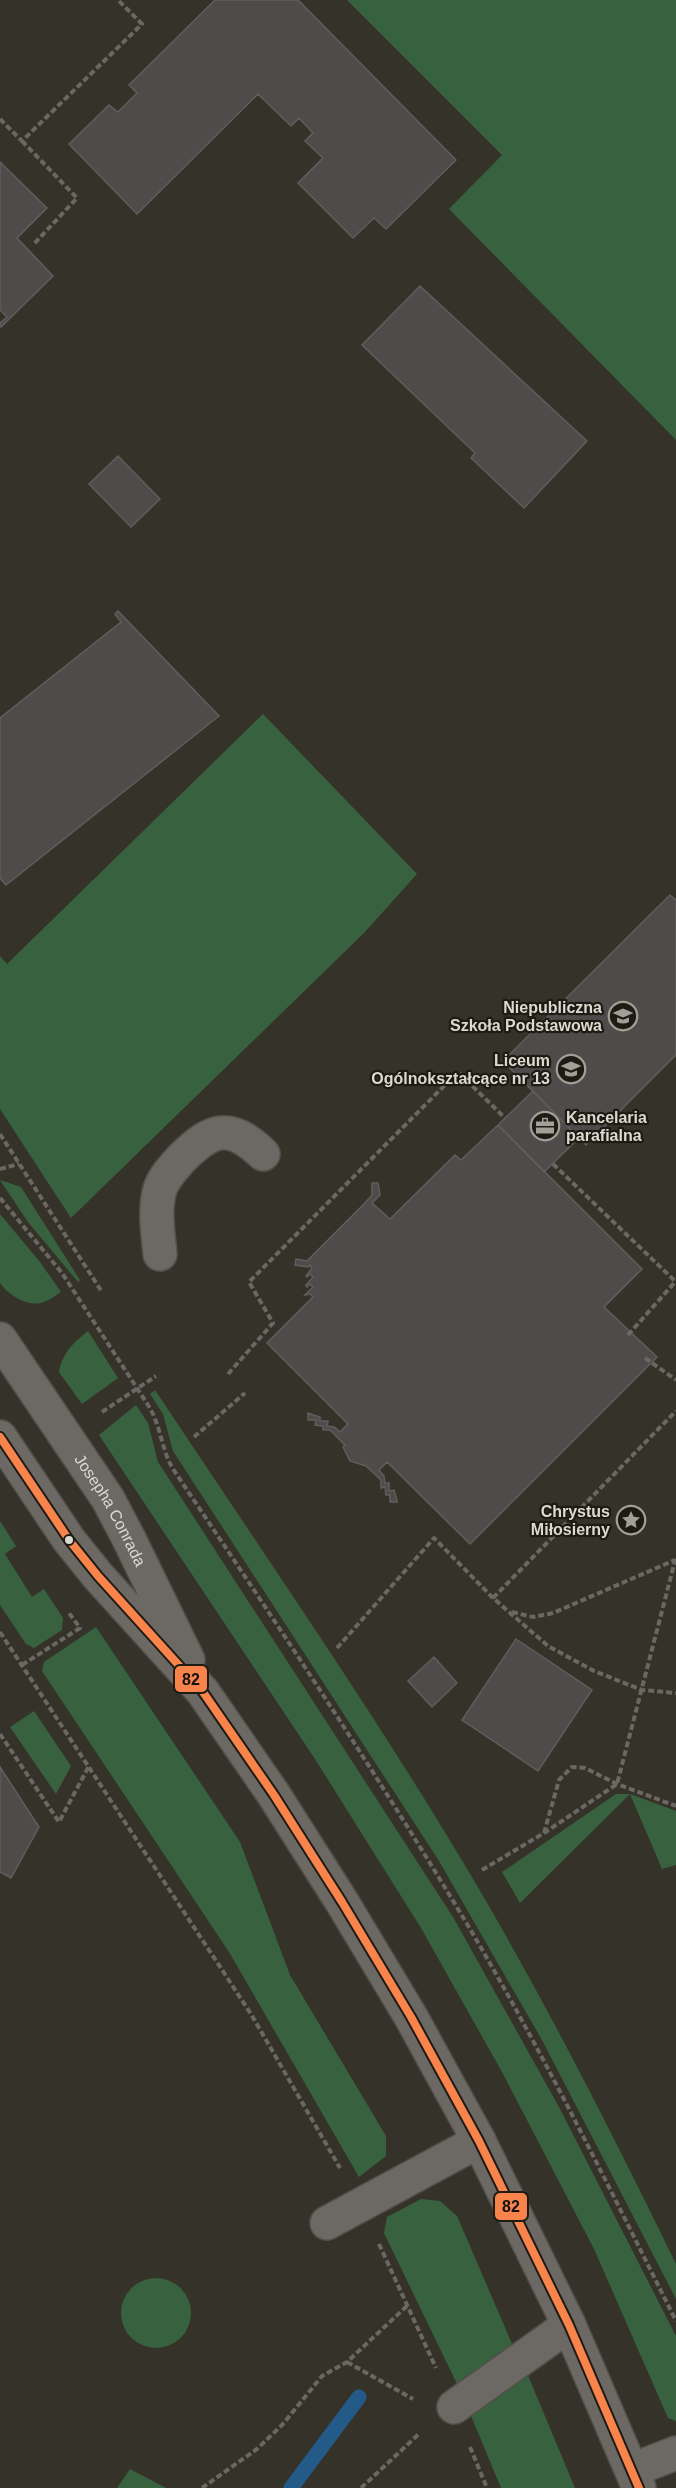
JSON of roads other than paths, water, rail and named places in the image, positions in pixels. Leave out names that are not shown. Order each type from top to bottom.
[{"type":"street","points":[[160,1254],[157,1210],[160,1187],[172,1168],[196,1145],[210,1136],[227,1133],[244,1138],[263,1154]]},
{"type":"street","name":"Josepha Conrada","points":[[0,1339],[108,1499],[203,1692]]},
{"type":"street","name":"Josepha Conrada","points":[[0,1437],[76,1549],[203,1692],[274,1795],[342,1902],[411,2017],[479,2141],[569,2325],[635,2479]]},
{"type":"street","points":[[327,2223],[479,2141]]},
{"type":"street","points":[[448,2411],[569,2325]]},
{"type":"street","points":[[635,2479],[676,2453]]},
{"type":"waterway","points":[[291,2488],[359,2397]]},
{"type":"place","name":"Niepubliczna Szkoła Podstawowa","points":[[623,1016]]},
{"type":"place","name":"Liceum Ogólnokształcące nr 13","points":[[571,1069]]},
{"type":"place","name":"Kancelaria parafialna","points":[[545,1126]]},
{"type":"place","name":"Chrystus Miłosierny","points":[[631,1520]]}]
